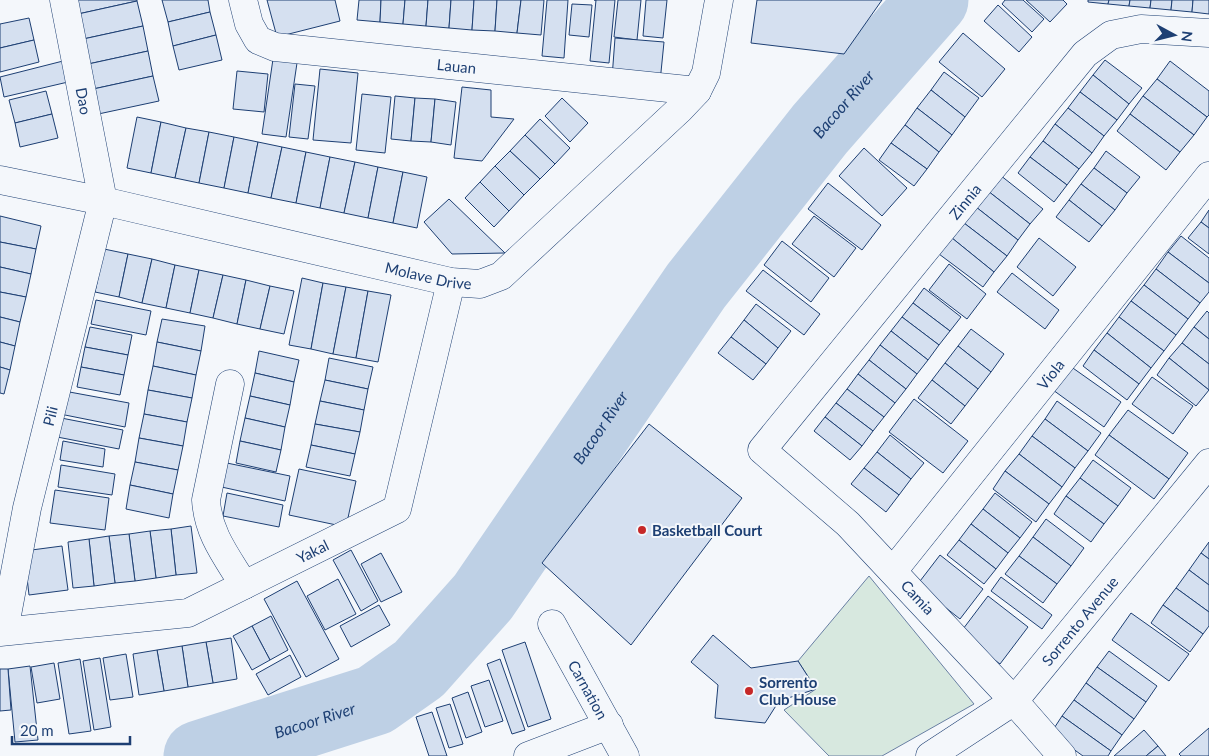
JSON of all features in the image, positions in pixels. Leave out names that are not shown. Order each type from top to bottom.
[{"type":"street","name":"Dao","points":[[64,0],[103,201]]},
{"type":"street","name":"Lauan","points":[[243,0],[249,24],[258,40],[275,46],[698,91]]},
{"type":"street","name":"Molave Drive","points":[[0,180],[103,201],[452,282],[480,284],[501,276],[698,91],[706,73],[719,0]]},
{"type":"street","name":"Zinnia","points":[[762,450],[1085,54],[1111,35],[1141,29],[1209,33]]},
{"type":"street","name":"Viola","points":[[893,571],[1209,176]]},
{"type":"street","name":"Pili","points":[[2,631],[27,508],[103,201]]},
{"type":"street","name":"Yakal","points":[[2,631],[188,613],[397,509],[452,282]]},
{"type":"street","points":[[230,384],[206,500],[211,529],[244,585]]},
{"type":"street","name":"Camia","points":[[762,450],[848,524],[1014,701],[1062,756]]},
{"type":"street","name":"Sorrento Avenue","points":[[930,756],[1014,701],[1209,463]]},
{"type":"street","name":"Carnation","points":[[552,624],[625,756]]},
{"type":"street","points":[[528,756],[608,724]]},
{"type":"shaded area","points":[[869,576],[974,704],[882,756],[829,756],[784,710],[816,689],[798,661]]},
{"type":"building","points":[[65,0],[137,0],[137,1],[69,16]]},
{"type":"building","points":[[162,0],[208,0],[210,12],[168,22]]},
{"type":"building","points":[[267,0],[335,0],[340,21],[277,37]]},
{"type":"building","points":[[359,0],[381,0],[380,22],[357,20]]},
{"type":"building","points":[[381,0],[405,0],[403,24],[380,22]]},
{"type":"building","points":[[405,0],[428,0],[426,26],[403,24]]},
{"type":"building","points":[[428,0],[451,0],[449,28],[426,26]]},
{"type":"building","points":[[451,0],[474,0],[472,30],[449,28]]},
{"type":"building","points":[[474,0],[497,0],[495,31],[472,30]]},
{"type":"building","points":[[497,0],[521,0],[517,33],[495,31]]},
{"type":"building","points":[[521,0],[544,0],[541,35],[517,33]]},
{"type":"building","points":[[547,0],[568,0],[564,58],[542,56]]},
{"type":"building","points":[[596,0],[615,0],[609,63],[590,61]]},
{"type":"building","points":[[618,0],[641,0],[637,40],[614,37]]},
{"type":"building","points":[[646,0],[667,0],[663,38],[643,36]]},
{"type":"building","points":[[757,0],[882,0],[844,54],[751,43]]},
{"type":"building","points":[[1005,0],[1023,0],[1044,19],[1032,32],[1002,4]]},
{"type":"building","points":[[1026,0],[1063,0],[1067,4],[1050,22]]},
{"type":"building","points":[[1088,0],[1109,0],[1108,4],[1088,2]]},
{"type":"building","points":[[1109,0],[1130,0],[1129,6],[1108,4]]},
{"type":"building","points":[[1130,0],[1151,0],[1150,8],[1129,6]]},
{"type":"building","points":[[1151,0],[1172,0],[1171,10],[1150,8]]},
{"type":"building","points":[[1172,0],[1193,0],[1192,12],[1171,10]]},
{"type":"building","points":[[1193,0],[1209,0],[1209,14],[1192,12]]},
{"type":"building","points":[[137,1],[143,26],[74,41],[69,16]]},
{"type":"building","points":[[572,4],[592,5],[589,37],[569,35]]},
{"type":"building","points":[[998,5],[1032,37],[1019,52],[984,21]]},
{"type":"building","points":[[210,12],[216,35],[173,46],[168,22]]},
{"type":"building","points":[[29,18],[34,40],[0,48],[0,24]]},
{"type":"building","points":[[143,26],[148,51],[79,66],[74,41]]},
{"type":"building","points":[[963,33],[1005,69],[982,97],[939,62]]},
{"type":"building","points":[[216,35],[222,60],[179,70],[173,46]]},
{"type":"building","points":[[615,38],[664,42],[660,82],[612,78]]},
{"type":"building","points":[[34,40],[39,62],[0,72],[0,48]]},
{"type":"building","points":[[148,51],[153,76],[84,91],[79,66]]},
{"type":"building","points":[[273,59],[297,63],[286,137],[262,134]]},
{"type":"building","points":[[1105,60],[1142,88],[1129,104],[1093,75]]},
{"type":"building","points":[[63,61],[68,82],[4,97],[0,77]]},
{"type":"building","points":[[1170,61],[1209,91],[1209,115],[1207,117],[1157,79]]},
{"type":"building","points":[[320,69],[358,73],[351,143],[313,140]]},
{"type":"building","points":[[237,71],[268,74],[264,112],[233,109]]},
{"type":"building","points":[[944,72],[979,98],[965,117],[931,90]]},
{"type":"building","points":[[1093,75],[1129,104],[1117,120],[1080,92]]},
{"type":"building","points":[[153,76],[159,101],[89,116],[84,91]]},
{"type":"building","points":[[1157,79],[1207,117],[1194,135],[1143,96]]},
{"type":"building","points":[[295,84],[315,86],[308,139],[289,137]]},
{"type":"building","points":[[462,87],[491,90],[491,117],[514,119],[482,161],[454,158]]},
{"type":"building","points":[[931,90],[965,117],[952,135],[917,108]]},
{"type":"building","points":[[46,91],[52,114],[15,123],[9,100]]},
{"type":"building","points":[[1080,92],[1117,120],[1104,136],[1068,108]]},
{"type":"building","points":[[362,94],[391,97],[385,153],[356,150]]},
{"type":"building","points":[[395,96],[415,98],[411,141],[391,139]]},
{"type":"building","points":[[1143,96],[1194,135],[1180,152],[1130,114]]},
{"type":"building","points":[[415,98],[435,99],[431,142],[411,141]]},
{"type":"building","points":[[562,98],[588,123],[570,142],[545,116]]},
{"type":"building","points":[[435,99],[456,102],[451,145],[431,142]]},
{"type":"building","points":[[917,108],[952,135],[939,152],[905,125]]},
{"type":"building","points":[[1068,108],[1104,136],[1092,153],[1055,124]]},
{"type":"building","points":[[52,114],[58,138],[20,147],[15,123]]},
{"type":"building","points":[[1130,114],[1180,152],[1166,170],[1117,131]]},
{"type":"building","points":[[137,117],[161,122],[151,173],[127,168]]},
{"type":"building","points":[[540,119],[570,148],[555,164],[525,135]]},
{"type":"building","points":[[161,122],[186,128],[175,178],[151,173]]},
{"type":"building","points":[[1055,124],[1092,153],[1079,169],[1043,141]]},
{"type":"building","points":[[905,125],[939,152],[927,169],[891,143]]},
{"type":"building","points":[[186,128],[209,132],[199,183],[175,178]]},
{"type":"building","points":[[209,132],[234,137],[224,188],[199,183]]},
{"type":"building","points":[[525,135],[555,164],[540,179],[510,151]]},
{"type":"building","points":[[234,137],[258,142],[248,193],[224,188]]},
{"type":"building","points":[[1043,141],[1079,169],[1067,185],[1030,157]]},
{"type":"building","points":[[258,142],[282,147],[271,198],[248,193]]},
{"type":"building","points":[[891,143],[927,169],[914,186],[879,160]]},
{"type":"building","points":[[282,147],[306,152],[296,203],[271,198]]},
{"type":"building","points":[[864,148],[907,188],[882,216],[839,176]]},
{"type":"building","points":[[510,151],[540,179],[524,195],[495,166]]},
{"type":"building","points":[[1106,151],[1140,177],[1127,193],[1094,168]]},
{"type":"building","points":[[306,152],[330,157],[320,208],[296,203]]},
{"type":"building","points":[[330,157],[355,162],[344,213],[320,208]]},
{"type":"building","points":[[1030,157],[1067,185],[1054,202],[1018,173]]},
{"type":"building","points":[[355,162],[378,167],[368,218],[344,213]]},
{"type":"building","points":[[495,166],[524,195],[509,211],[480,182]]},
{"type":"building","points":[[378,167],[403,172],[393,223],[368,218]]},
{"type":"building","points":[[1094,168],[1127,193],[1115,210],[1081,184]]},
{"type":"building","points":[[403,172],[427,177],[417,228],[393,223]]},
{"type":"building","points":[[1000,175],[1043,209],[1030,224],[988,191]]},
{"type":"building","points":[[480,182],[509,211],[494,227],[465,198]]},
{"type":"building","points":[[828,183],[881,225],[862,250],[808,209]]},
{"type":"building","points":[[1081,184],[1115,210],[1102,226],[1069,200]]},
{"type":"building","points":[[988,191],[1030,224],[1018,240],[976,207]]},
{"type":"building","points":[[449,199],[505,253],[452,254],[424,222]]},
{"type":"building","points":[[1069,200],[1102,226],[1089,242],[1056,217]]},
{"type":"building","points":[[976,207],[1018,240],[1007,256],[964,223]]},
{"type":"building","points":[[1209,210],[1209,228],[1201,222]]},
{"type":"building","points":[[0,216],[41,226],[36,249],[0,242]]},
{"type":"building","points":[[814,216],[856,248],[834,277],[792,244]]},
{"type":"building","points":[[1201,222],[1209,228],[1209,254],[1188,238]]},
{"type":"building","points":[[964,223],[1007,256],[994,272],[952,238]]},
{"type":"building","points":[[1181,236],[1209,258],[1209,283],[1168,252]]},
{"type":"building","points":[[952,238],[994,272],[983,287],[939,254]]},
{"type":"building","points":[[1039,238],[1076,267],[1053,296],[1017,267]]},
{"type":"building","points":[[782,241],[829,278],[811,302],[764,265]]},
{"type":"building","points":[[0,242],[36,249],[31,274],[0,267]]},
{"type":"building","points":[[104,249],[128,254],[119,297],[95,292]]},
{"type":"building","points":[[1168,252],[1209,283],[1209,292],[1200,303],[1156,269]]},
{"type":"building","points":[[128,254],[152,259],[142,303],[119,297]]},
{"type":"building","points":[[152,259],[175,265],[166,308],[142,303]]},
{"type":"building","points":[[949,264],[986,294],[967,319],[929,290]]},
{"type":"building","points":[[175,265],[199,270],[190,313],[166,308]]},
{"type":"building","points":[[0,267],[31,274],[26,297],[0,292]]},
{"type":"building","points":[[1156,269],[1200,303],[1188,319],[1144,285]]},
{"type":"building","points":[[199,270],[223,275],[213,318],[190,313]]},
{"type":"building","points":[[763,270],[820,314],[804,335],[746,291]]},
{"type":"building","points":[[1012,273],[1059,310],[1045,329],[997,292]]},
{"type":"building","points":[[223,275],[246,280],[237,324],[213,318]]},
{"type":"building","points":[[302,278],[323,283],[311,349],[289,345]]},
{"type":"building","points":[[246,280],[270,286],[260,329],[237,324]]},
{"type":"building","points":[[323,283],[346,287],[333,354],[311,349]]},
{"type":"building","points":[[1144,285],[1188,319],[1176,335],[1131,301]]},
{"type":"building","points":[[270,286],[294,291],[284,334],[260,329]]},
{"type":"building","points":[[346,287],[368,291],[356,358],[333,354]]},
{"type":"building","points":[[924,288],[961,317],[950,331],[913,303]]},
{"type":"building","points":[[368,291],[391,295],[378,362],[356,358]]},
{"type":"building","points":[[0,292],[26,297],[20,322],[0,317]]},
{"type":"building","points":[[96,300],[151,311],[146,335],[91,324]]},
{"type":"building","points":[[1131,301],[1176,335],[1164,351],[1119,317]]},
{"type":"building","points":[[913,303],[950,331],[939,345],[902,317]]},
{"type":"building","points":[[756,304],[791,331],[778,348],[744,320]]},
{"type":"building","points":[[1207,311],[1209,313],[1209,339],[1194,327]]},
{"type":"building","points":[[0,317],[20,322],[15,346],[0,342]]},
{"type":"building","points":[[902,317],[939,345],[928,360],[891,331]]},
{"type":"building","points":[[1119,317],[1164,351],[1151,368],[1107,333]]},
{"type":"building","points":[[162,319],[205,326],[201,351],[157,342]]},
{"type":"building","points":[[744,320],[778,348],[766,364],[731,337]]},
{"type":"building","points":[[90,327],[132,335],[128,355],[85,347]]},
{"type":"building","points":[[1194,327],[1209,339],[1209,364],[1182,343]]},
{"type":"building","points":[[971,329],[1004,354],[991,372],[958,346]]},
{"type":"building","points":[[891,331],[928,360],[917,374],[880,345]]},
{"type":"building","points":[[1107,333],[1151,368],[1139,384],[1094,350]]},
{"type":"building","points":[[731,337],[766,364],[753,380],[718,353]]},
{"type":"building","points":[[0,342],[15,346],[10,370],[0,367]]},
{"type":"building","points":[[157,342],[201,351],[196,375],[153,366]]},
{"type":"building","points":[[1182,343],[1209,364],[1209,390],[1169,358]]},
{"type":"building","points":[[880,345],[917,374],[906,389],[869,360]]},
{"type":"building","points":[[958,346],[991,372],[978,389],[945,363]]},
{"type":"building","points":[[85,347],[128,355],[124,375],[81,367]]},
{"type":"building","points":[[1094,350],[1139,384],[1127,400],[1083,366]]},
{"type":"building","points":[[259,351],[299,360],[294,382],[255,373]]},
{"type":"building","points":[[329,358],[373,367],[368,389],[325,380]]},
{"type":"building","points":[[1169,358],[1209,390],[1196,406],[1157,375]]},
{"type":"building","points":[[869,360],[906,389],[895,403],[858,374]]},
{"type":"building","points":[[945,363],[978,389],[965,406],[932,380]]},
{"type":"building","points":[[153,366],[196,375],[192,398],[148,390]]},
{"type":"building","points":[[1070,366],[1121,402],[1104,427],[1053,390]]},
{"type":"building","points":[[0,367],[10,370],[4,394],[0,393]]},
{"type":"building","points":[[81,367],[124,375],[120,395],[77,387]]},
{"type":"building","points":[[255,373],[294,382],[290,405],[250,396]]},
{"type":"building","points":[[858,374],[895,403],[884,417],[847,389]]},
{"type":"building","points":[[1152,377],[1193,406],[1173,434],[1132,404]]},
{"type":"building","points":[[325,380],[368,389],[364,410],[320,401]]},
{"type":"building","points":[[932,380],[965,406],[951,424],[918,398]]},
{"type":"building","points":[[847,389],[884,417],[873,431],[836,403]]},
{"type":"building","points":[[148,390],[192,398],[187,422],[144,414]]},
{"type":"building","points":[[64,391],[129,403],[125,427],[60,414]]},
{"type":"building","points":[[250,396],[290,405],[285,427],[245,418]]},
{"type":"building","points":[[914,399],[968,441],[943,473],[889,432]]},
{"type":"building","points":[[320,401],[364,410],[360,432],[315,424]]},
{"type":"building","points":[[1057,401],[1101,433],[1088,451],[1045,419]]},
{"type":"building","points":[[836,403],[873,431],[862,446],[825,417]]},
{"type":"building","points":[[1128,410],[1188,453],[1169,479],[1109,435]]},
{"type":"building","points":[[144,414],[187,422],[183,446],[139,438]]},
{"type":"building","points":[[56,417],[123,430],[119,449],[52,436]]},
{"type":"building","points":[[825,417],[862,446],[850,460],[814,431]]},
{"type":"building","points":[[245,418],[285,427],[281,450],[240,441]]},
{"type":"building","points":[[1045,419],[1088,451],[1075,468],[1032,436]]},
{"type":"building","points":[[315,424],[360,432],[355,454],[311,445]]},
{"type":"building","name":"Basketball Court","points":[[649,424],[742,498],[631,645],[542,563]]},
{"type":"building","points":[[890,435],[924,463],[911,479],[877,452]]},
{"type":"building","points":[[1109,435],[1169,479],[1154,499],[1095,455]]},
{"type":"building","points":[[1032,436],[1075,468],[1062,487],[1019,454]]},
{"type":"building","points":[[139,438],[183,446],[178,470],[135,462]]},
{"type":"building","points":[[63,441],[105,449],[103,467],[60,460]]},
{"type":"building","points":[[240,441],[281,450],[276,472],[236,463]]},
{"type":"building","points":[[311,445],[355,454],[350,476],[306,467]]},
{"type":"building","points":[[877,452],[911,479],[899,495],[864,468]]},
{"type":"building","points":[[1019,454],[1062,487],[1049,504],[1005,471]]},
{"type":"building","points":[[1093,460],[1131,488],[1118,506],[1080,478]]},
{"type":"building","points":[[135,462],[178,470],[173,494],[130,485]]},
{"type":"building","points":[[222,462],[290,476],[285,501],[217,486]]},
{"type":"building","points":[[61,465],[115,474],[112,495],[58,487]]},
{"type":"building","points":[[864,468],[899,495],[886,512],[851,484]]},
{"type":"building","points":[[299,469],[356,481],[346,527],[289,515]]},
{"type":"building","points":[[1005,471],[1049,504],[1036,522],[993,489]]},
{"type":"building","points":[[1080,478],[1118,506],[1104,524],[1066,496]]},
{"type":"building","points":[[130,485],[173,494],[169,518],[126,509]]},
{"type":"building","points":[[55,490],[109,498],[105,530],[50,523]]},
{"type":"building","points":[[227,493],[283,505],[279,527],[223,516]]},
{"type":"building","points":[[995,493],[1032,522],[1020,538],[983,509]]},
{"type":"building","points":[[1066,496],[1104,524],[1091,542],[1054,514]]},
{"type":"building","points":[[983,509],[1020,538],[1008,553],[971,524]]},
{"type":"building","points":[[1046,519],[1084,548],[1071,566],[1033,537]]},
{"type":"building","points":[[971,524],[1008,553],[996,569],[959,540]]},
{"type":"building","points":[[191,526],[197,573],[176,575],[171,529]]},
{"type":"building","points":[[171,529],[176,575],[156,578],[150,531]]},
{"type":"building","points":[[150,531],[156,578],[135,581],[129,534]]},
{"type":"building","points":[[129,534],[135,581],[115,583],[109,536]]},
{"type":"building","points":[[109,536],[115,583],[94,586],[89,539]]},
{"type":"building","points":[[1033,537],[1071,566],[1057,584],[1019,556]]},
{"type":"building","points":[[89,539],[94,586],[73,588],[68,542]]},
{"type":"building","points":[[959,540],[996,569],[984,584],[947,555]]},
{"type":"building","points":[[1209,542],[1209,559],[1201,553]]},
{"type":"building","points":[[62,546],[68,590],[29,595],[24,551]]},
{"type":"building","points":[[351,550],[378,601],[361,611],[333,560]]},
{"type":"building","points":[[381,553],[402,592],[381,602],[361,564]]},
{"type":"building","points":[[1201,553],[1209,559],[1209,585],[1189,570]]},
{"type":"building","points":[[940,555],[983,589],[960,619],[917,585]]},
{"type":"building","points":[[1019,556],[1057,584],[1043,603],[1005,574]]},
{"type":"building","points":[[1189,570],[1209,585],[1209,612],[1176,588]]},
{"type":"building","points":[[1001,577],[1052,615],[1042,629],[991,591]]},
{"type":"building","points":[[338,579],[356,614],[325,630],[307,596]]},
{"type":"building","points":[[297,581],[339,659],[306,677],[264,599]]},
{"type":"building","points":[[1176,588],[1209,612],[1209,626],[1203,634],[1163,605]]},
{"type":"building","points":[[988,596],[1028,627],[1000,664],[960,633]]},
{"type":"building","points":[[379,605],[390,625],[351,647],[340,626]]},
{"type":"building","points":[[1163,605],[1203,634],[1190,652],[1151,623]]},
{"type":"building","points":[[1131,613],[1189,654],[1169,681],[1112,640]]},
{"type":"building","points":[[271,616],[288,650],[270,660],[252,626]]},
{"type":"building","points":[[252,626],[270,660],[252,670],[233,636]]},
{"type":"building","points":[[713,635],[751,668],[798,661],[816,689],[779,701],[765,723],[715,718],[718,685],[691,662]]},
{"type":"building","points":[[231,638],[237,679],[213,683],[206,642]]},
{"type":"building","points":[[206,642],[213,683],[188,687],[182,646]]},
{"type":"building","points":[[525,642],[551,719],[528,727],[502,650]]},
{"type":"building","points":[[182,646],[188,687],[164,691],[157,650]]},
{"type":"building","points":[[157,650],[164,691],[139,695],[133,654]]},
{"type":"building","points":[[1109,651],[1157,686],[1146,702],[1097,667]]},
{"type":"building","points":[[126,654],[133,697],[110,700],[103,658]]},
{"type":"building","points":[[290,655],[301,677],[268,695],[256,674]]},
{"type":"building","points":[[100,658],[111,727],[94,730],[83,661]]},
{"type":"building","points":[[80,659],[91,731],[69,734],[58,663]]},
{"type":"building","points":[[500,659],[525,730],[512,734],[487,664]]},
{"type":"building","points":[[54,663],[60,699],[37,703],[31,667]]},
{"type":"building","points":[[30,666],[38,740],[15,742],[8,669]]},
{"type":"building","points":[[1097,667],[1146,702],[1134,719],[1086,683]]},
{"type":"building","points":[[0,669],[8,669],[11,710],[0,711]]},
{"type":"building","points":[[489,680],[503,721],[485,727],[471,686]]},
{"type":"building","points":[[1086,683],[1134,719],[1122,735],[1074,700]]},
{"type":"building","points":[[468,692],[482,732],[466,738],[452,698]]},
{"type":"building","points":[[1074,700],[1122,735],[1111,751],[1062,716]]},
{"type":"building","points":[[450,704],[463,744],[449,748],[436,708]]},
{"type":"building","points":[[432,712],[447,756],[429,756],[416,717]]},
{"type":"building","points":[[1062,716],[1111,751],[1108,756],[1083,756],[1051,733]]},
{"type":"building","points":[[1209,728],[1209,756],[1181,756],[1179,754]]},
{"type":"building","points":[[1144,730],[1158,746],[1146,756],[1114,756]]},
{"type":"building","points":[[1158,746],[1166,756],[1146,756]]},
{"type":"waterway","name":"Bacoor River","points":[[199,756],[375,700],[419,669],[483,597],[696,286],[820,129],[933,0]]},
{"type":"place","name":"Basketball Court","points":[[642,530]]},
{"type":"place","name":"Sorrento Club House","points":[[749,691]]}]
